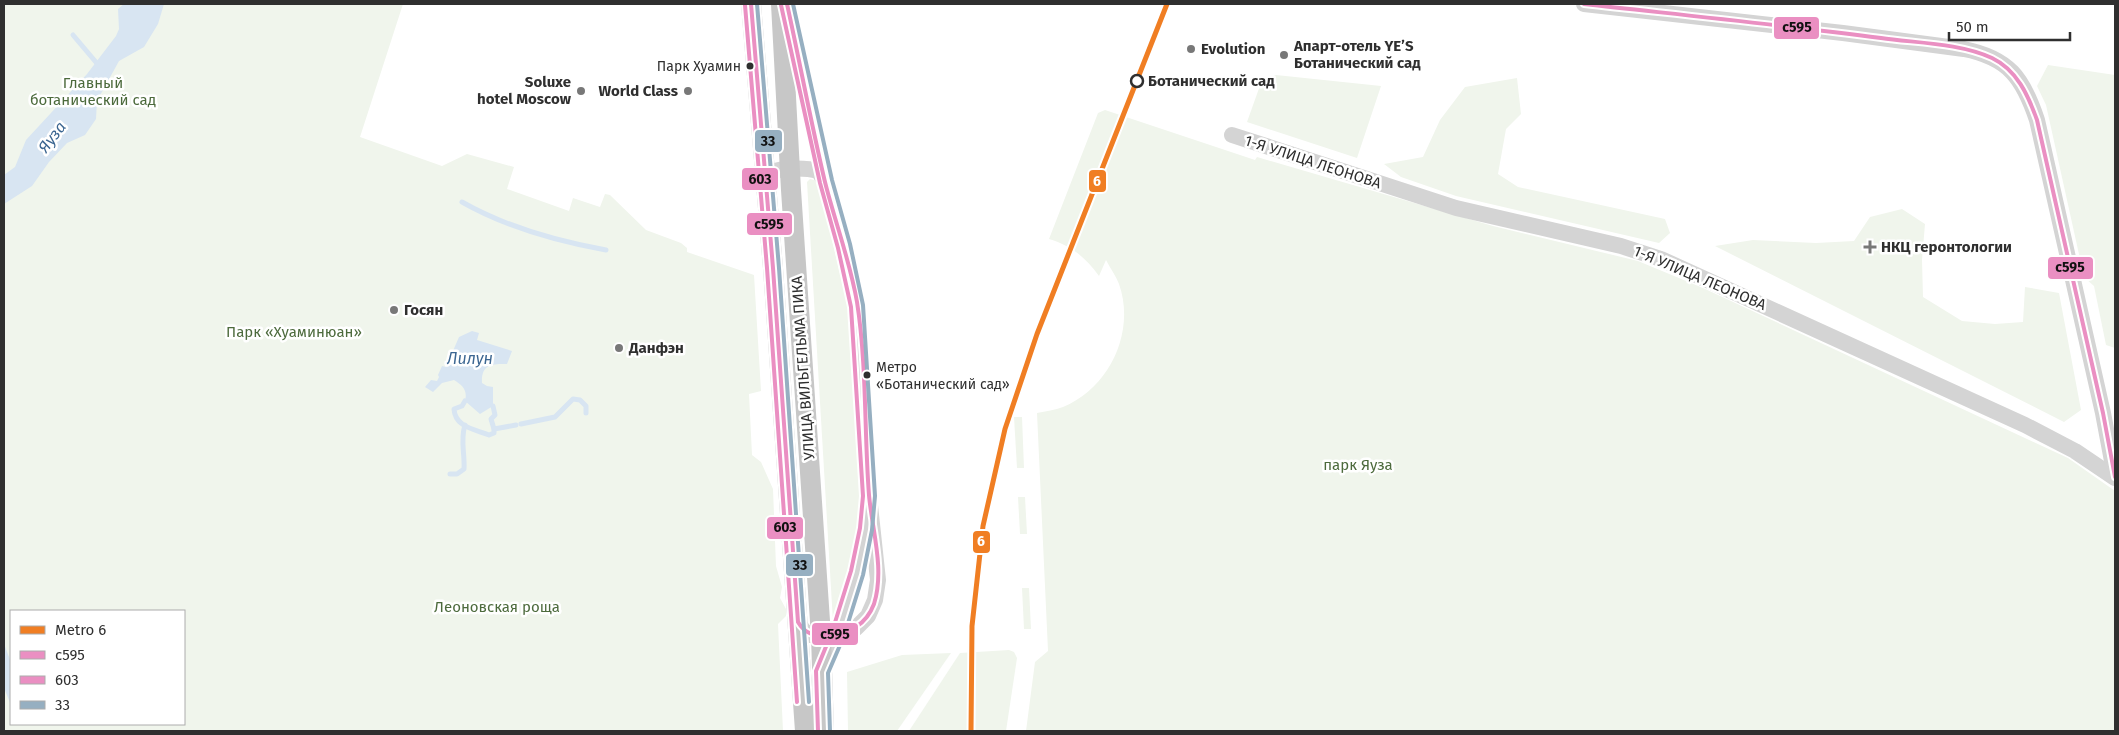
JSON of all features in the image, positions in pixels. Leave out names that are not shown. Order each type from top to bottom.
[{"type":"main road","name":"УЛИЦА ВИЛЬГЕЛЬМА ПИКА","points":[[751,4],[766,183],[805,731]]},
{"type":"main road","name":"УЛИЦА ВИЛЬГЕЛЬМА ПИКА","points":[[781,4],[790,169],[829,635],[822,672],[824,731]]},
{"type":"street","points":[[787,4],[826,182],[844,246],[857,306],[869,496],[878,580],[875,600],[868,616],[856,628],[829,635],[809,634],[803,630],[798,622]]},
{"type":"street","points":[[1584,4],[1843,33],[1964,49],[1983,53],[2007,66],[2021,82],[2037,120],[2103,413],[2115,477]]},
{"type":"street","name":"1-Я УЛИЦА ЛЕОНОВА","points":[[1232,135],[1456,208],[1621,246],[1661,259],[2025,425],[2075,451],[2115,477]]},
{"type":"street","points":[[766,183],[770,173],[790,169],[812,169],[818,172],[826,182]]},
{"type":"street","points":[[829,635],[857,573],[866,529],[869,496]]},
{"type":"green space","name":"Леоновская роща","points":[[4,4],[403,4],[360,137],[442,166],[467,154],[514,167],[507,189],[569,211],[573,198],[600,207],[605,194],[610,195],[646,230],[681,243],[687,248],[687,252],[754,275],[761,391],[749,394],[752,455],[761,462],[773,489],[776,566],[782,587],[780,598],[786,609],[786,616],[778,624],[783,731],[4,731]]},
{"type":"green space","points":[[2048,65],[2115,75],[2115,348],[2106,345],[2094,286],[2084,277],[2046,105],[2037,86]]},
{"type":"green space","points":[[1276,75],[1381,86],[1357,158],[1247,122],[1262,80]]},
{"type":"green space","points":[[1517,78],[1521,114],[1506,129],[1498,174],[1518,187],[1665,219],[1670,233],[1659,243],[1456,196],[1401,177],[1384,164],[1423,157],[1440,120],[1465,87]]},
{"type":"green space","name":"парк Яуза","points":[[1105,110],[1255,160],[1257,157],[1493,226],[1638,261],[1703,288],[2068,458],[2115,491],[2115,731],[1026,731],[1035,662],[1048,651],[1037,413],[1063,407],[1094,387],[1115,356],[1121,339],[1124,321],[1123,302],[1119,284],[1106,260],[1099,276],[1089,263],[1077,253],[1065,245],[1049,239],[1098,113]]},
{"type":"green space","points":[[810,179],[818,181],[848,307],[858,425],[861,528],[837,622],[833,622],[807,182]]},
{"type":"green space","points":[[1902,209],[1925,224],[1922,260],[1923,297],[1962,321],[1995,324],[2023,322],[2025,287],[2059,293],[2081,410],[2064,422],[1715,246],[1753,240],[1816,243],[1854,241],[1870,217]]},
{"type":"green space","points":[[1014,417],[1022,417],[1024,468],[1017,468]]},
{"type":"green space","points":[[1018,497],[1025,497],[1027,534],[1020,534]]},
{"type":"green space","points":[[1022,588],[1029,588],[1031,629],[1024,629]]},
{"type":"green space","points":[[1009,650],[1014,652],[1017,658],[1006,731],[909,731],[960,653]]},
{"type":"green space","points":[[951,653],[897,731],[848,731],[847,672],[902,655]]},
{"type":"water","name":"Яуза","points":[[124,4],[164,4],[158,24],[144,47],[119,61],[97,101],[96,119],[85,135],[67,143],[49,162],[32,186],[4,204],[4,175],[15,167],[26,140],[87,74],[116,36],[119,29],[118,9]]},
{"type":"water","name":"Лилун","points":[[472,331],[479,333],[477,340],[512,351],[507,364],[488,366],[483,372],[482,383],[493,387],[493,406],[480,414],[465,401],[466,394],[464,388],[454,380],[442,383],[433,392],[425,387],[431,380],[437,381],[442,366],[446,367],[459,337]]},
{"type":"water","points":[[4,644],[10,659],[10,703],[4,688]]},
{"type":"waterway","points":[[73,35],[100,67]]},
{"type":"waterway","points":[[462,202],[514,226],[569,242],[606,250]]},
{"type":"waterway","points":[[521,424],[555,417],[573,399],[580,400],[586,406],[586,413]]},
{"type":"waterway","points":[[465,401],[462,406],[454,409],[458,420],[466,427],[489,435],[494,433],[491,419],[495,415],[493,406]]},
{"type":"waterway","points":[[450,474],[457,474],[464,469],[463,442],[465,425]]},
{"type":"waterway","points":[[494,429],[516,425]]},
{"type":"metro line","name":"6","points":[[971,731],[972,626],[983,526],[1005,429],[1037,334],[1167,4]]},
{"type":"transit line","name":"с595","points":[[751,4],[773,268],[798,622],[810,633],[827,635],[842,633],[855,627],[871,611],[877,591],[878,563],[867,471],[864,374],[857,302],[825,182],[787,4]]},
{"type":"transit line","name":"33","points":[[757,4],[779,268],[809,702]]},
{"type":"transit line","name":"33","points":[[793,4],[832,180],[850,244],[863,305],[875,496],[872,530],[863,575],[844,636],[828,673],[830,731]]},
{"type":"transit line","name":"с595","points":[[1584,4],[1952,46],[1992,58],[2008,69],[2015,76],[2030,101],[2037,120],[2103,413],[2115,477]]},
{"type":"transit line","name":"603","points":[[745,5],[767,268],[797,702]]},
{"type":"transit line","name":"603","points":[[781,5],[820,183],[838,248],[851,307],[863,496],[860,528],[851,571],[832,632],[816,671],[818,731]]},
{"type":"place","name":"Evolution","points":[[1191,49]]},
{"type":"place","name":"Апарт-отель YE’S Ботанический сад","points":[[1284,55]]},
{"type":"place","name":"Парк Хуамин","points":[[750,66]]},
{"type":"place","name":"Ботанический сад","points":[[1137,81]]},
{"type":"place","name":"Soluxe hotel Moscow","points":[[581,91]]},
{"type":"place","name":"World Class","points":[[688,91]]},
{"type":"place","name":"НКЦ геронтологии","points":[[1870,247]]},
{"type":"place","name":"Госян","points":[[394,310]]},
{"type":"place","name":"Данфэн","points":[[619,348]]},
{"type":"place","name":"Метро «Ботанический сад»","points":[[867,375]]},
{"type":"park label","name":"Главный ботанический сад","points":[[93,92]]},
{"type":"park label","name":"Парк «Хуаминюан»","points":[[294,332]]}]
